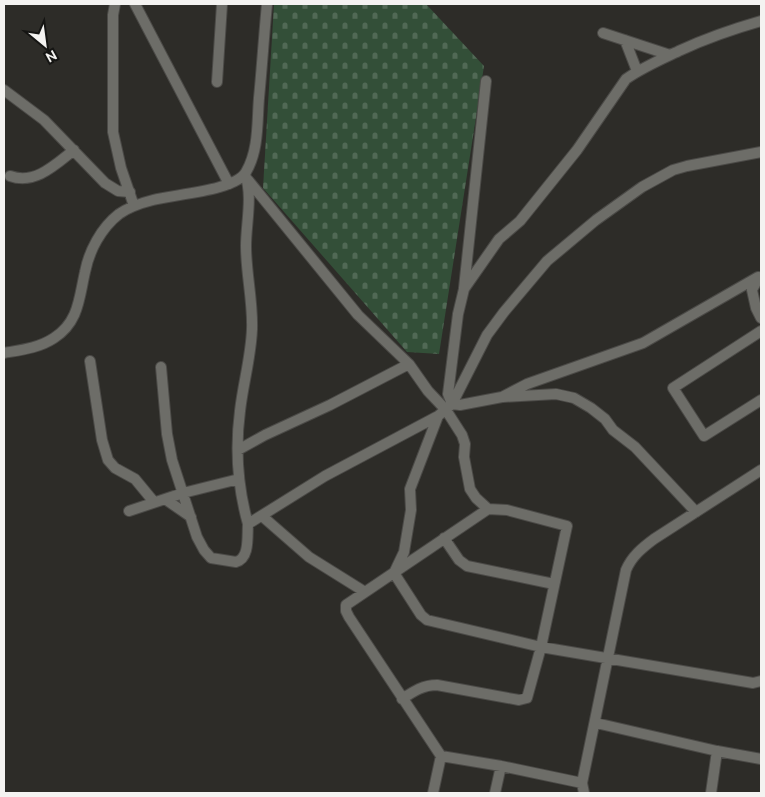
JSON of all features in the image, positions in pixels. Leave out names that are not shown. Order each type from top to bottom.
[{"type":"street","points":[[115,4],[113,20],[113,132],[116,153],[134,206]]},
{"type":"street","points":[[135,4],[229,184]]},
{"type":"street","points":[[217,82],[222,4]]},
{"type":"street","points":[[161,367],[169,450],[200,544],[211,558],[240,562],[244,556],[248,524],[239,479],[238,450],[240,412],[253,312],[246,261],[249,204],[246,177],[255,148],[267,4]]},
{"type":"street","points":[[464,289],[499,239],[520,221],[577,150],[626,80],[637,71],[670,54],[721,33],[761,21]]},
{"type":"street","points":[[603,33],[670,54]]},
{"type":"street","points":[[625,40],[637,71]]},
{"type":"street","points":[[445,410],[458,314],[464,289],[486,81]]},
{"type":"street","points":[[4,90],[35,112],[105,183],[118,191],[130,192]]},
{"type":"street","points":[[10,176],[28,178],[36,176],[74,150]]},
{"type":"street","points":[[394,573],[404,552],[411,510],[410,489],[445,410],[487,335],[547,261],[596,220],[642,187],[673,170],[761,152]]},
{"type":"street","points":[[4,353],[32,348],[44,343],[55,338],[70,324],[79,305],[85,271],[93,247],[108,224],[118,215],[134,206],[154,199],[192,193],[229,184],[246,177]]},
{"type":"street","points":[[246,177],[358,315],[409,364],[428,391],[445,410],[462,435],[465,444],[464,457],[470,489],[476,498],[488,509]]},
{"type":"street","points":[[502,397],[526,384],[643,343],[760,276]]},
{"type":"street","points":[[760,276],[752,290],[756,308],[761,318]]},
{"type":"street","points":[[761,331],[673,388],[704,436],[761,400]]},
{"type":"street","points":[[90,361],[102,440],[108,460],[115,468],[135,479],[154,502]]},
{"type":"street","points":[[238,450],[409,364]]},
{"type":"street","points":[[248,524],[325,476],[445,410],[460,405],[502,397],[556,394],[574,398],[605,419],[613,430],[634,447],[696,512]]},
{"type":"street","points":[[402,699],[427,685],[437,685],[524,700],[527,698],[541,647],[567,526],[507,510],[488,509],[346,605],[346,612],[402,699],[441,756],[502,766],[583,788],[626,570],[630,560],[654,539],[761,470]]},
{"type":"street","points":[[129,511],[183,493],[239,479]]},
{"type":"street","points":[[165,499],[191,516]]},
{"type":"street","points":[[262,516],[309,557],[365,592]]},
{"type":"street","points":[[444,538],[459,560],[467,566],[554,584]]},
{"type":"street","points":[[394,573],[421,616],[427,620],[541,647],[753,683],[761,681]]},
{"type":"street","points":[[596,723],[761,760]]},
{"type":"street","points":[[711,793],[717,751]]},
{"type":"street","points":[[433,793],[441,756]]},
{"type":"street","points":[[495,793],[502,766]]},
{"type":"green space","points":[[274,4],[426,4],[484,66],[439,354],[407,352],[263,188]]}]
